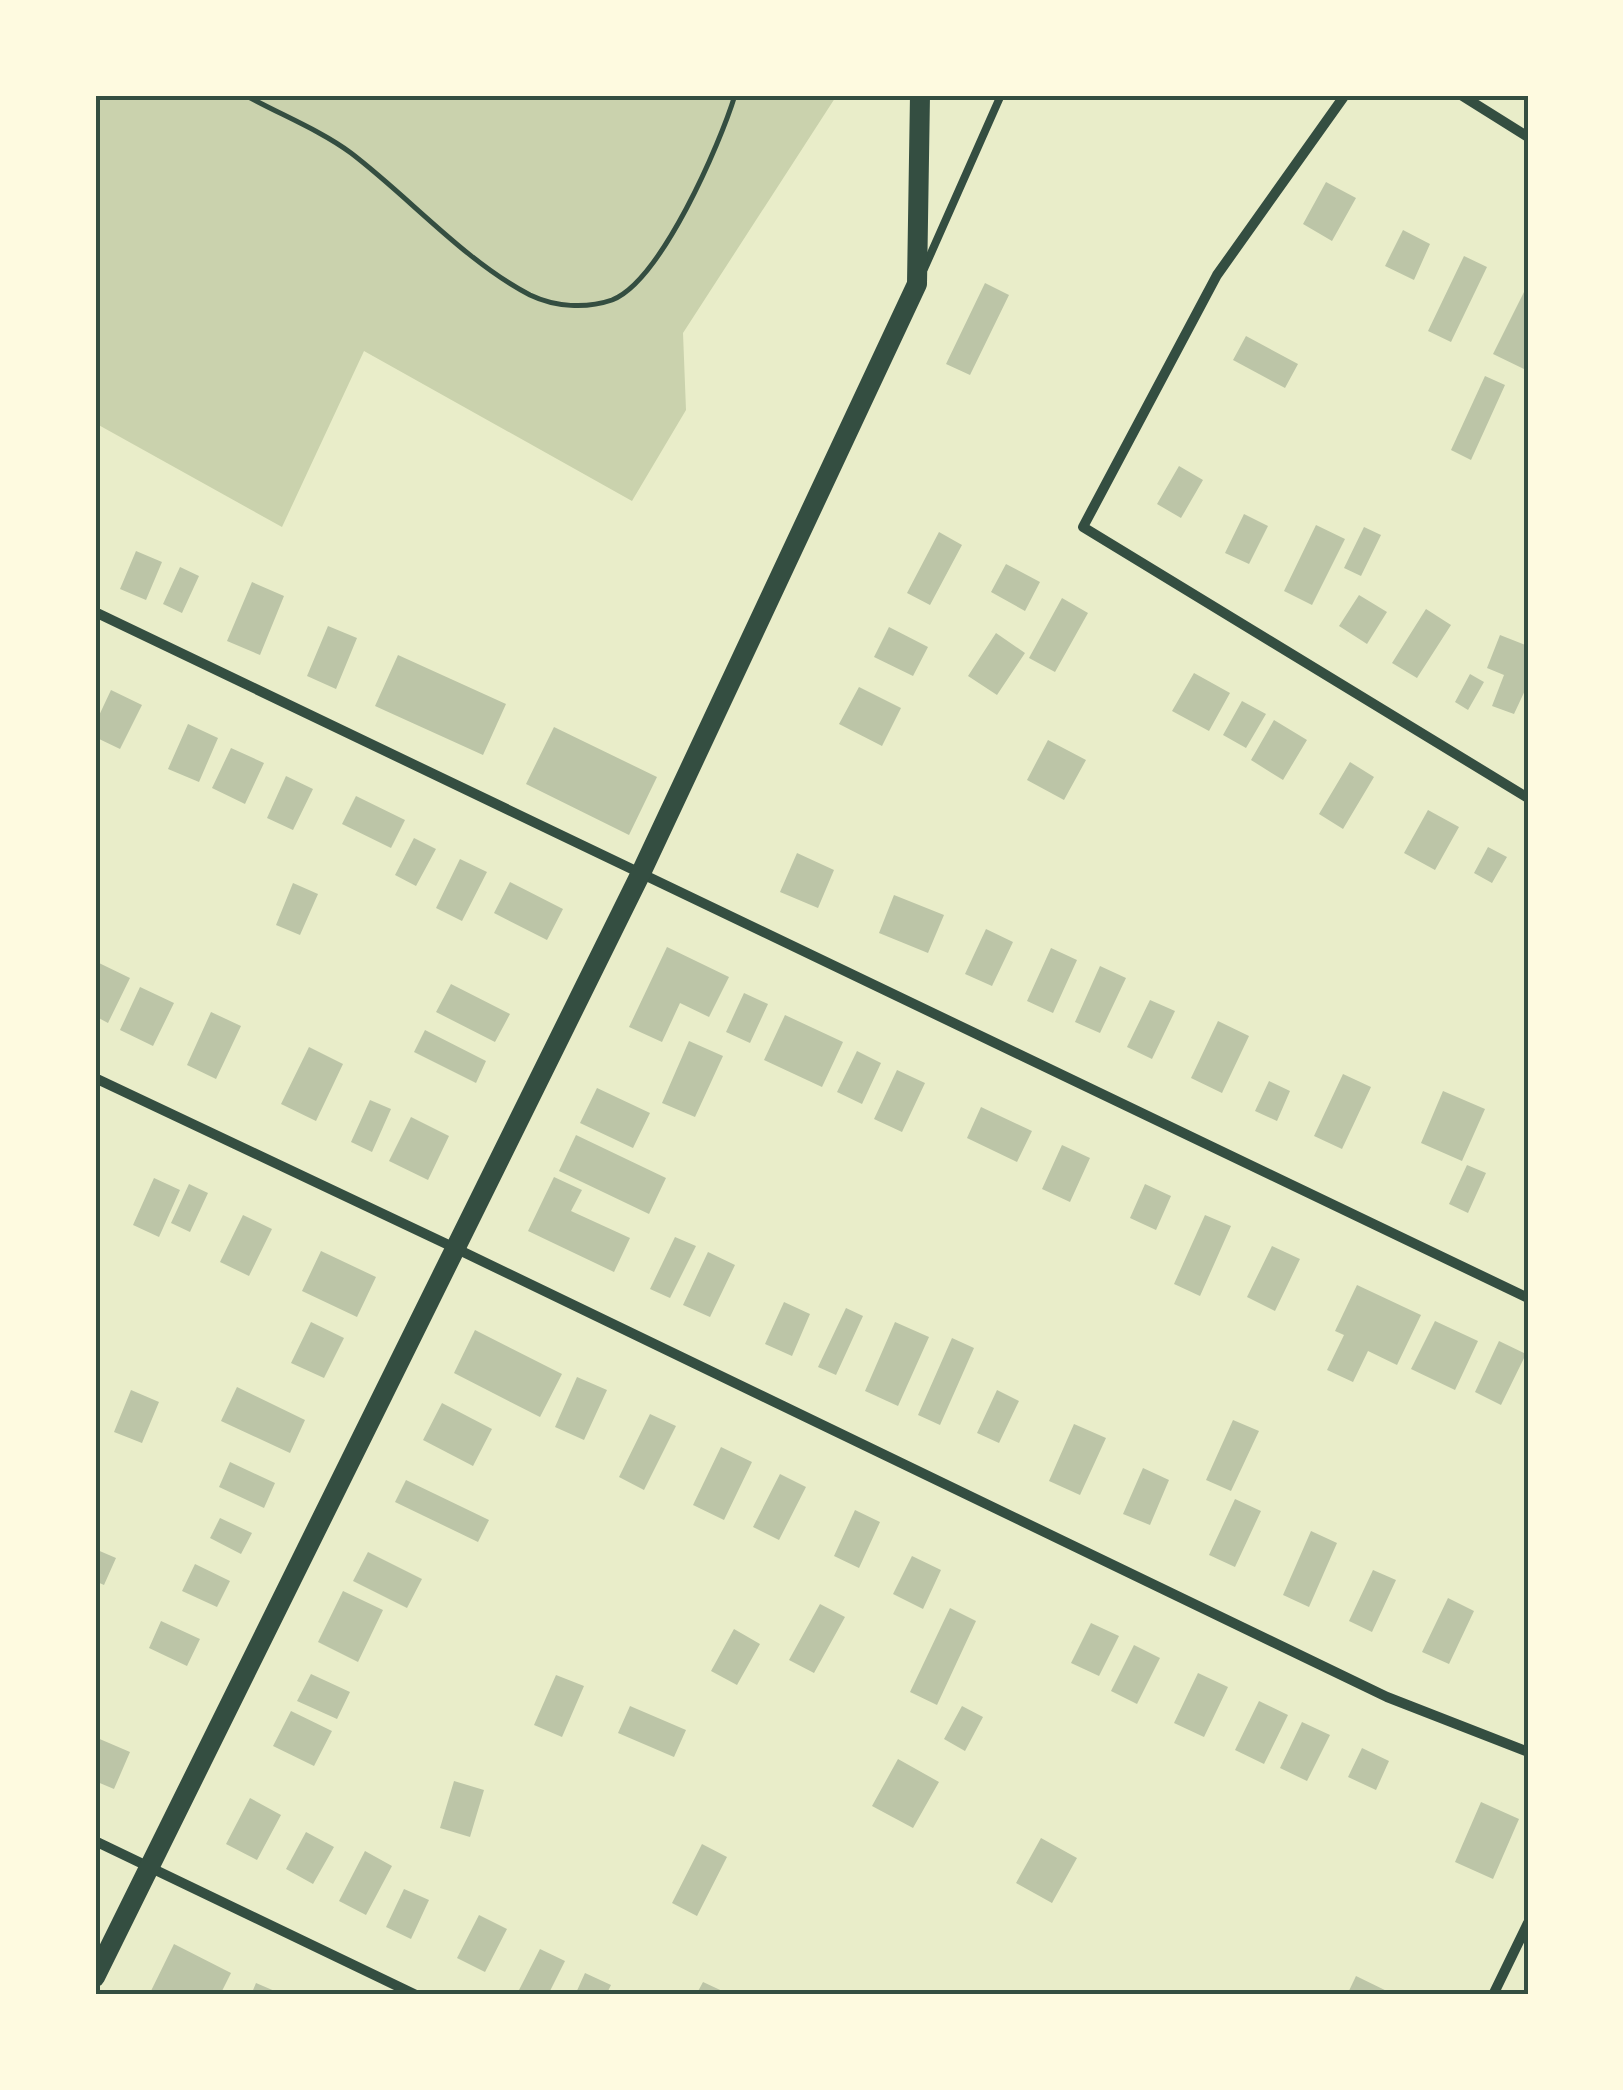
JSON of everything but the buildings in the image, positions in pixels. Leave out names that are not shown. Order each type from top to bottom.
[{"type":"main road","points":[[95,1976],[640,875],[918,284],[920,95]]},
{"type":"street","points":[[1345,95],[1217,275],[1083,528],[1528,798]]},
{"type":"street","points":[[1462,95],[1528,137]]},
{"type":"street","points":[[95,612],[1528,1298]]},
{"type":"street","points":[[95,1078],[1388,1697],[1528,1752]]},
{"type":"street","points":[[95,1841],[416,1995]]},
{"type":"street","points":[[1492,1995],[1528,1923]]},
{"type":"lane","points":[[918,284],[1001,95]]},
{"type":"path","points":[[245,95],[347,150],[472,255],[532,296],[575,307],[613,300],[636,283],[685,212],[722,136],[735,95]]},
{"type":"green space","points":[[95,95],[837,95],[683,333],[686,410],[632,501],[364,351],[282,527],[95,423]]}]
